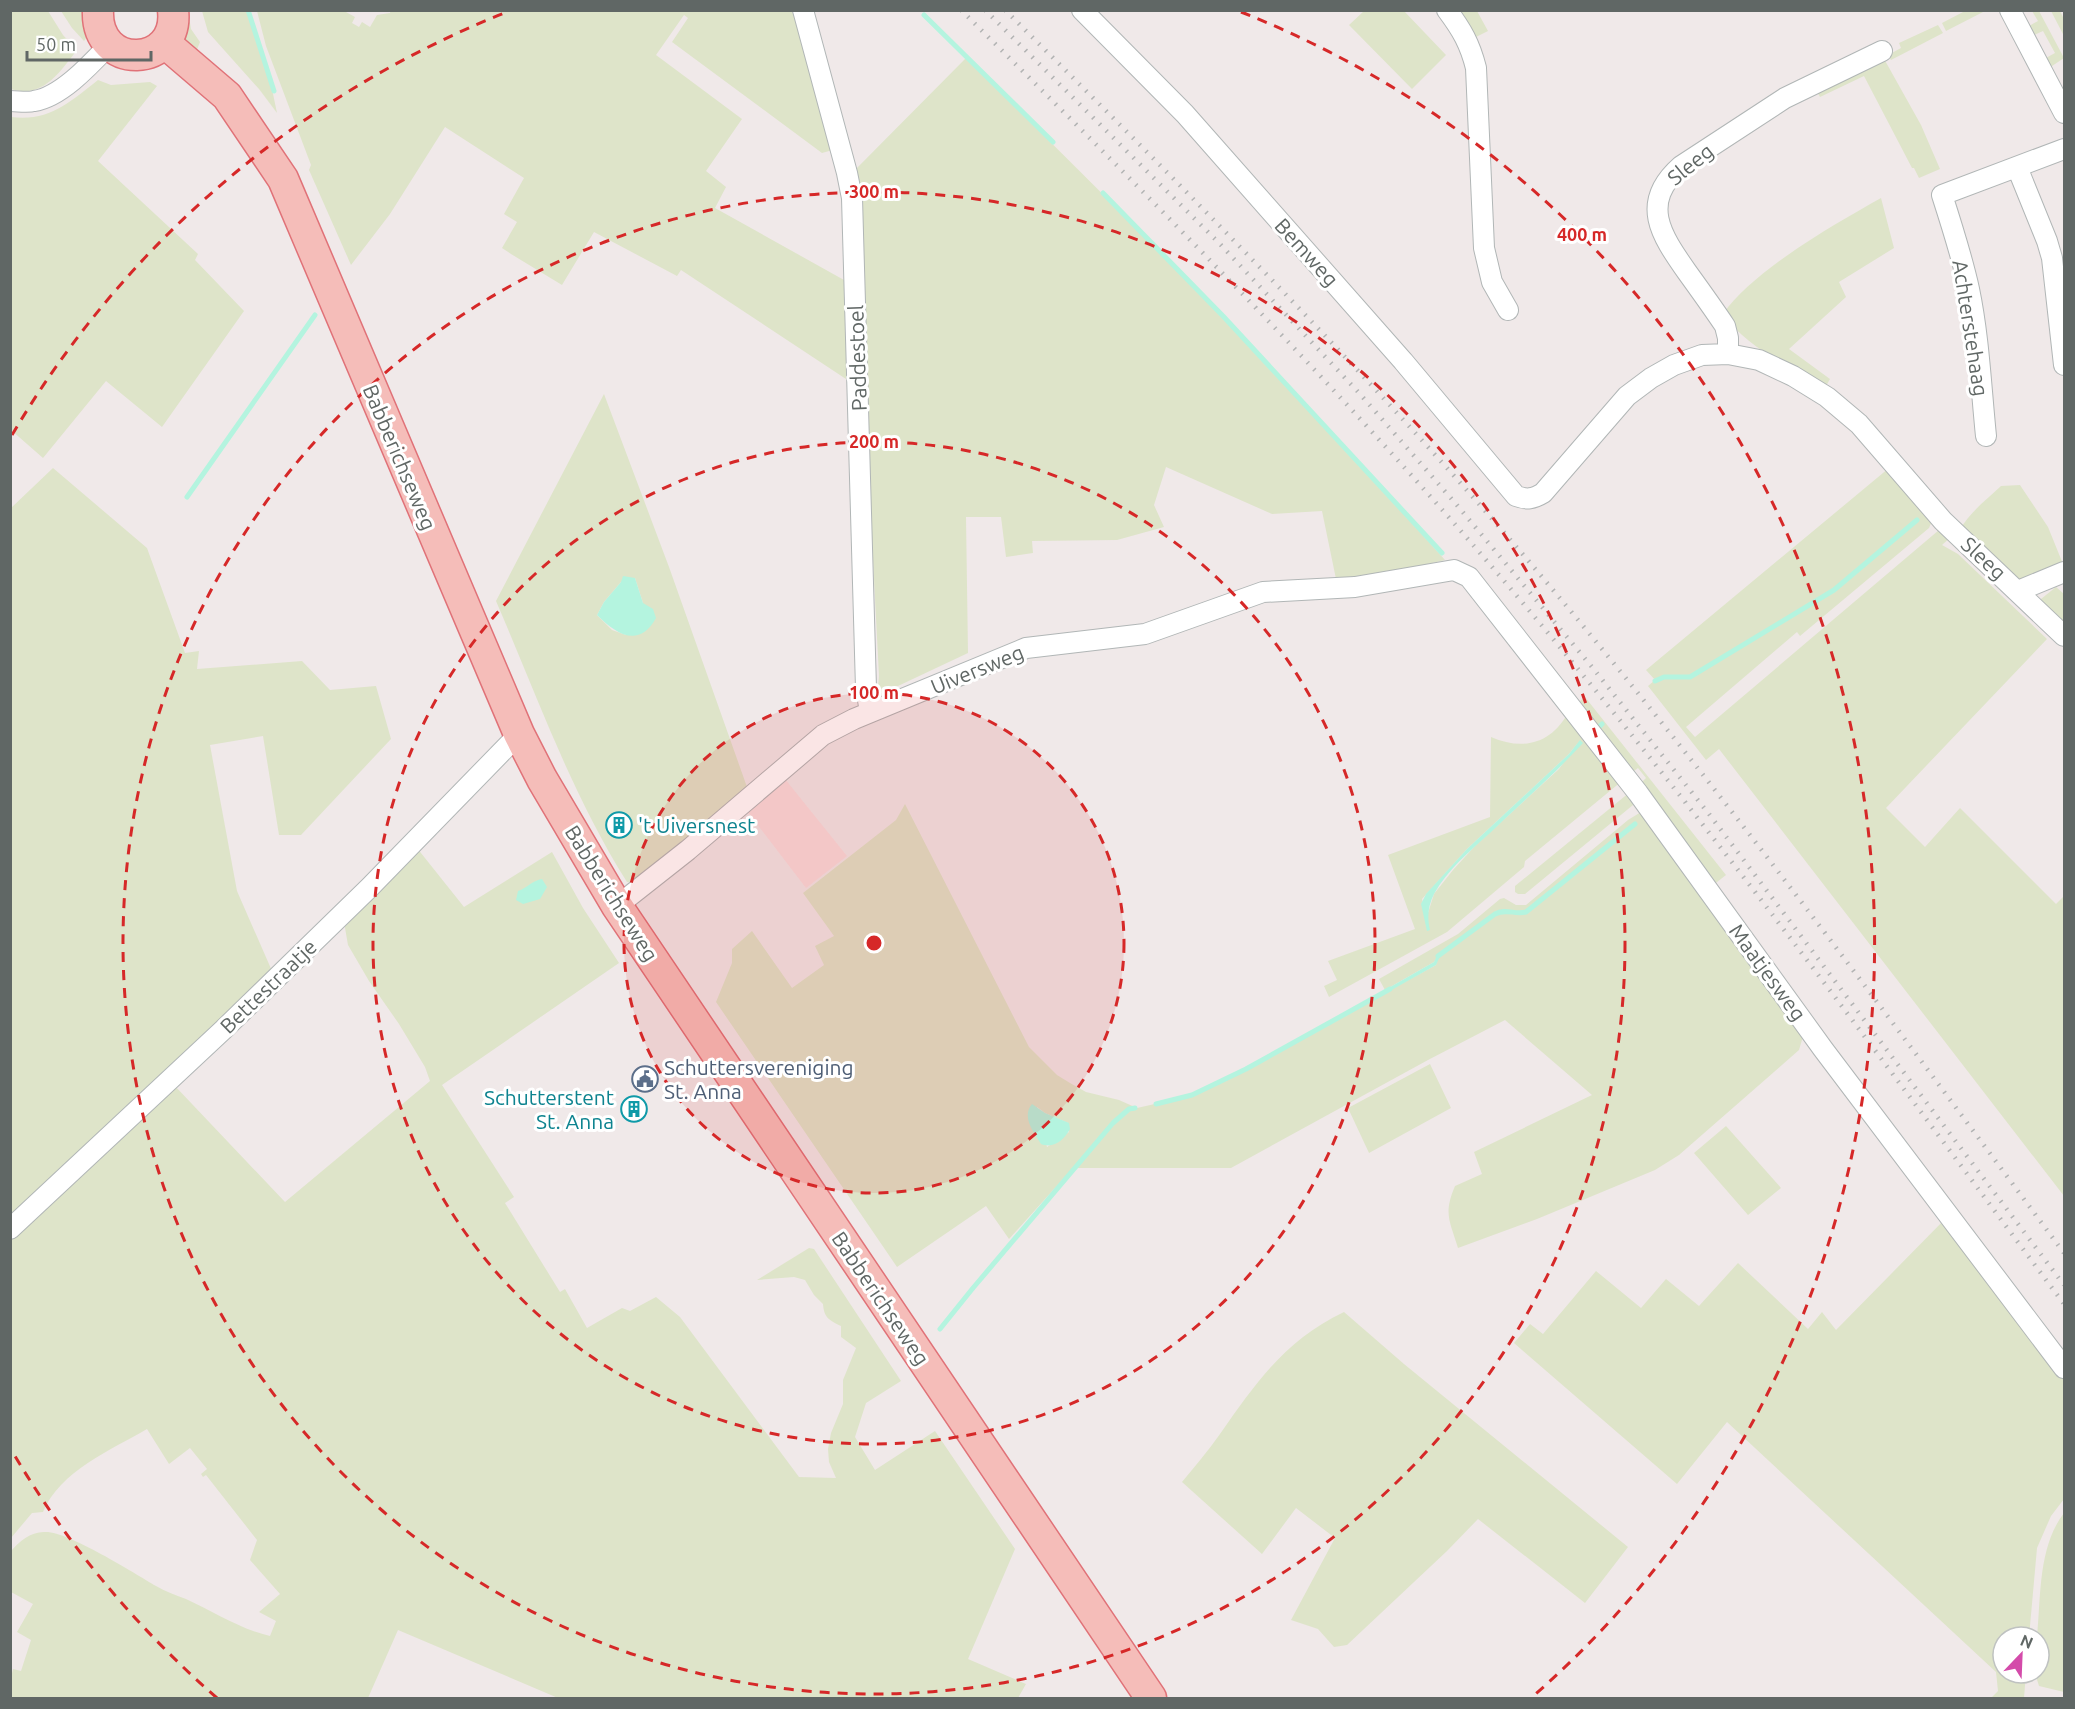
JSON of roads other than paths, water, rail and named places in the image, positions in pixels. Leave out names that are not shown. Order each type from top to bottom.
[{"type":"main road","points":[[98,10],[100,29],[109,45],[125,54],[144,55],[155,51],[165,43],[174,20],[173,10]]},
{"type":"main road","name":"Babberichseweg","points":[[165,43],[227,96],[283,179],[519,734],[542,779],[617,906],[1151,1698]]},
{"type":"street","name":"Paddestoel","points":[[803,10],[852,198],[866,676],[870,712]]},
{"type":"street","name":"Bemweg","points":[[1082,10],[1185,114],[1403,362],[1508,488],[1524,499]]},
{"type":"street","points":[[1447,10],[1472,49],[1476,68],[1484,248],[1492,282],[1508,310]]},
{"type":"street","points":[[2010,10],[2064,113]]},
{"type":"street","points":[[10,101],[35,102],[58,92],[109,45]]},
{"type":"street","name":"Sleeg","points":[[1728,354],[1725,326],[1670,248],[1660,228],[1657,212],[1662,187],[1668,177],[1681,166],[1785,98],[1882,51]]},
{"type":"street","name":"Achterstehaag","points":[[1986,436],[1969,290],[1942,195],[2064,149]]},
{"type":"street","points":[[2017,167],[2052,258],[2062,319],[2064,365]]},
{"type":"street","name":"Sleeg","points":[[1524,499],[1533,499],[1543,493],[1627,396],[1651,378],[1674,365],[1701,355],[1728,354],[1759,360],[1793,376],[1827,397],[1859,424],[1943,520],[2064,636]]},
{"type":"street","name":"Uiversweg","points":[[617,906],[688,850],[823,735],[870,712],[1026,648],[1145,634],[1263,592],[1355,587],[1454,570],[1469,577]]},
{"type":"street","name":"Sleeg","points":[[2018,591],[2064,572]]},
{"type":"street","name":"Maatjesweg","points":[[1469,577],[1623,774],[1823,1049],[2064,1368]]},
{"type":"street","name":"Bettestraatje","points":[[10,1229],[223,1030],[369,888],[519,734]]},
{"type":"waterway","points":[[248,10],[274,91]]},
{"type":"waterway","points":[[924,15],[1053,142]]},
{"type":"waterway","points":[[1103,193],[1223,316],[1442,553]]},
{"type":"waterway","points":[[187,497],[315,315]]},
{"type":"waterway","points":[[1655,681],[1664,677],[1690,677],[1834,590],[1917,520]]},
{"type":"waterway","points":[[1438,956],[1495,914],[1526,912],[1635,824]]},
{"type":"waterway","points":[[1156,1104],[1192,1095],[1246,1069],[1390,989]]},
{"type":"waterway","points":[[940,1329],[1113,1123],[1129,1109],[1135,1108]]},
{"type":"railway","points":[[961,10],[1262,314],[1479,551],[1681,797],[1874,1049],[2064,1304]]},
{"type":"railway","points":[[985,10],[1220,244],[1360,394],[1456,504],[1592,667],[1709,814],[2064,1285]]},
{"type":"railway","points":[[1005,10],[1205,211],[1336,347],[1526,558],[1734,814],[2064,1253]]},
{"type":"place","name":"'t Uiversnest","points":[[619,825]]},
{"type":"place","name":"Schuttersvereniging St. Anna","points":[[645,1079]]},
{"type":"place","name":"Schutterstent St. Anna","points":[[634,1109]]}]
